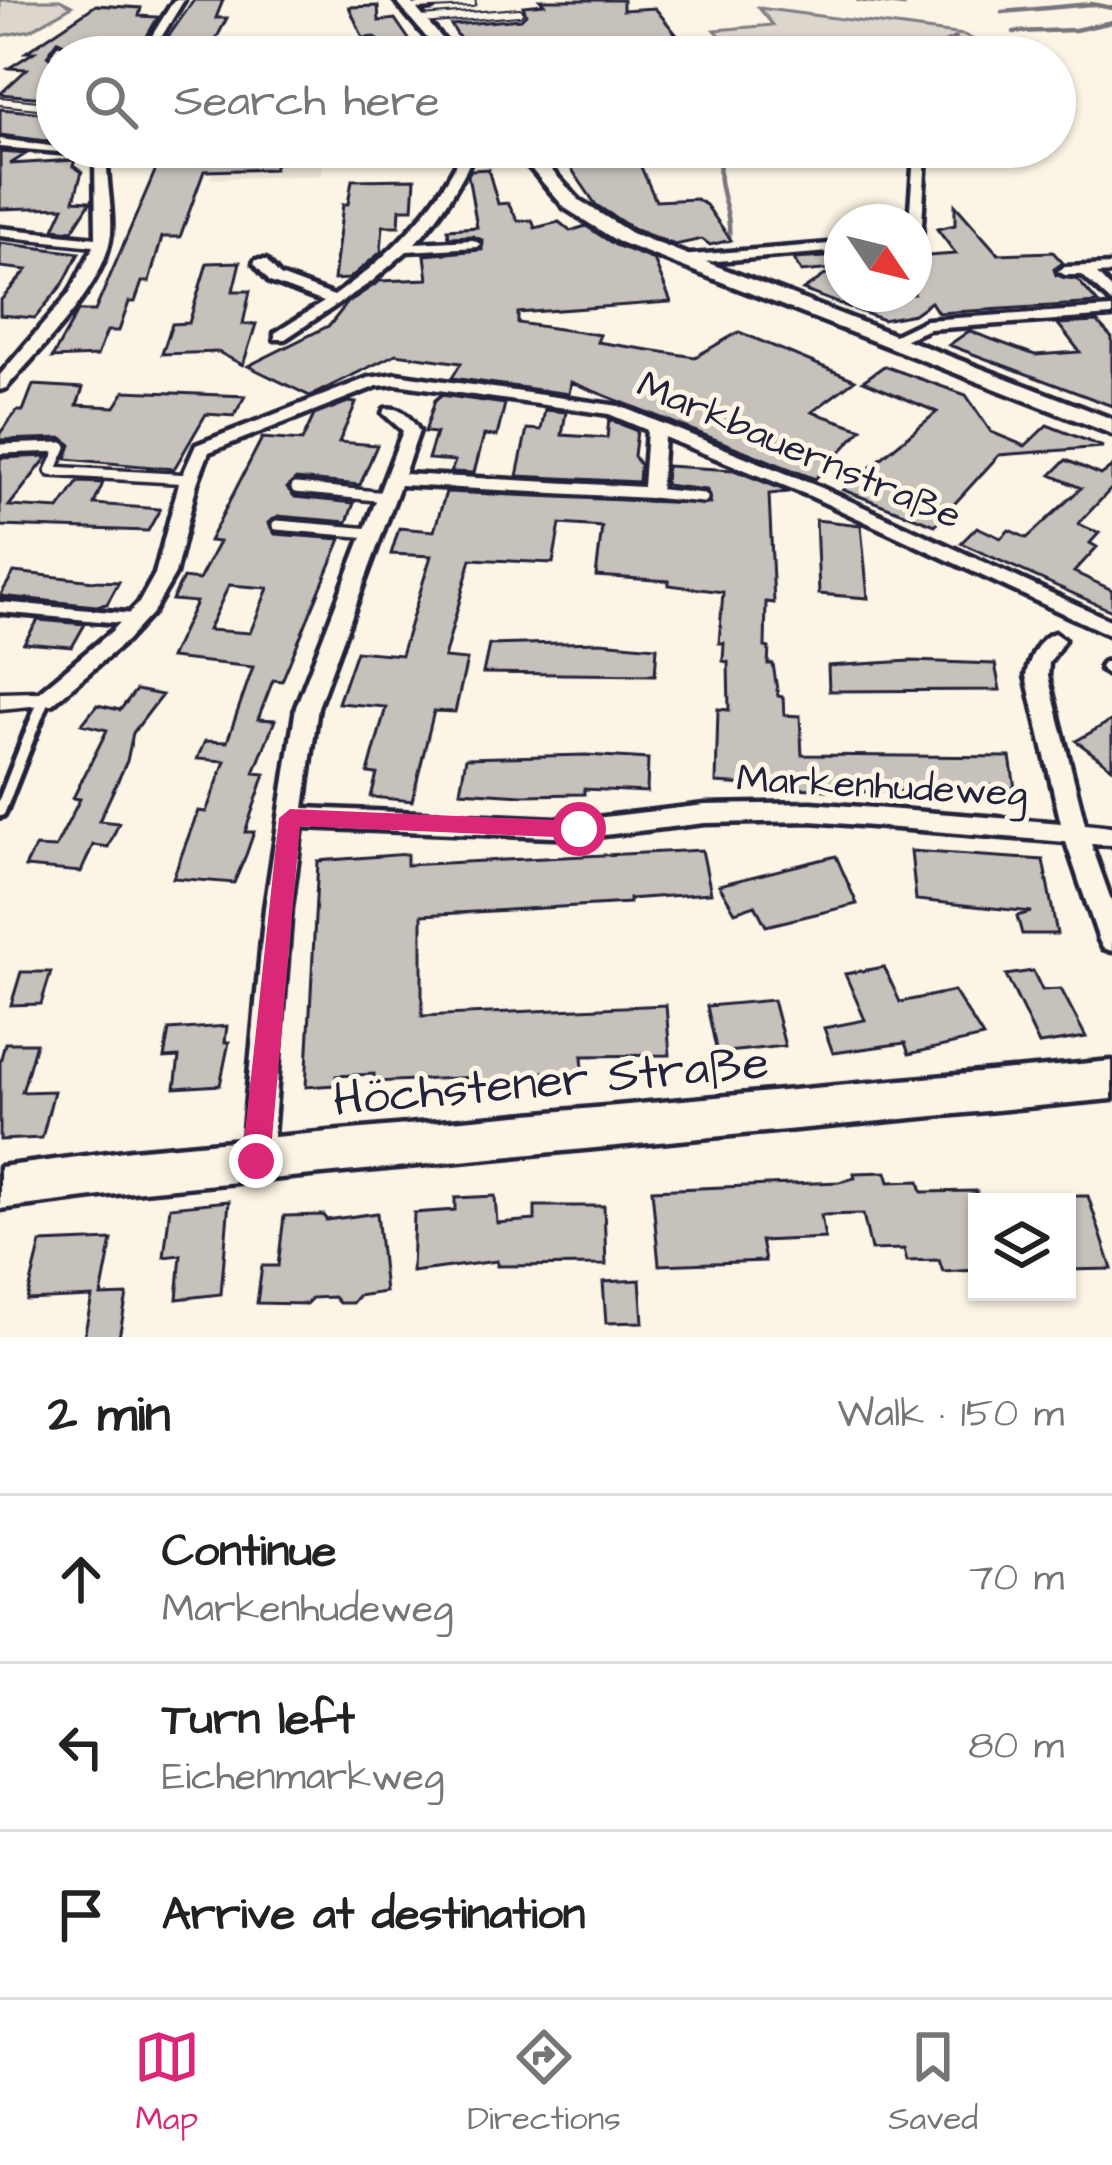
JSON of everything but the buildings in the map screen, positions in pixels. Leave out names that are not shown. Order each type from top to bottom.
[{"type":"main road","points":[[406,3],[435,36]]},
{"type":"main road","points":[[538,168],[588,216],[679,260],[1112,427]]},
{"type":"main road","name":"Höchstener Straße","points":[[0,1188],[1112,1080]]},
{"type":"street","points":[[157,36],[179,0]]},
{"type":"street","points":[[406,3],[433,2]]},
{"type":"street","points":[[0,142],[36,145]]},
{"type":"street","points":[[0,385],[69,300],[103,243],[101,168]]},
{"type":"street","points":[[280,336],[408,248],[460,168]]},
{"type":"street","points":[[917,204],[920,168]]},
{"type":"street","points":[[0,232],[103,243]]},
{"type":"street","points":[[408,248],[473,244]]},
{"type":"street","points":[[679,260],[824,249]]},
{"type":"street","points":[[261,263],[275,279],[335,301]]},
{"type":"street","points":[[1065,272],[1112,269]]},
{"type":"street","points":[[1086,271],[1112,299]]},
{"type":"street","points":[[890,340],[926,325],[1112,312]]},
{"type":"street","name":"Markbauernstraße","points":[[44,699],[79,665],[104,652],[158,590],[202,449],[374,381],[396,379],[613,410],[816,492],[1112,629]]},
{"type":"street","points":[[256,1161],[290,818],[308,706],[410,431],[403,419],[391,413]]},
{"type":"street","points":[[389,488],[651,494],[656,427]]},
{"type":"street","points":[[1054,640],[1039,662],[1037,676],[1076,835],[1112,940]]},
{"type":"street","points":[[0,701],[44,699]]},
{"type":"street","name":"Markenhudeweg","points":[[290,818],[579,829],[705,814],[811,812],[1112,836]]},
{"type":"lane","points":[[433,2],[472,2]]},
{"type":"lane","points":[[422,20],[519,12]]},
{"type":"lane","points":[[0,103],[36,107]]},
{"type":"lane","points":[[0,449],[62,447],[51,471],[190,479]]},
{"type":"lane","points":[[296,488],[389,488]]},
{"type":"lane","points":[[651,494],[703,498]]},
{"type":"lane","points":[[277,525],[371,532]]},
{"type":"lane","points":[[0,607],[133,619]]},
{"type":"lane","name":"Markbauernstraße","points":[[0,811],[44,699]]},
{"type":"shaded area","points":[[0,0],[60,0],[72,6],[31,30],[0,36]]},
{"type":"shaded area","points":[[759,8],[966,36],[721,36],[715,30],[773,25]]},
{"type":"shaded area","points":[[213,168],[323,168],[321,175],[210,179]]},
{"type":"waterway","points":[[858,0],[904,5]]},
{"type":"waterway","points":[[1002,12],[1091,4],[1112,8]]},
{"type":"waterway","points":[[1014,32],[1075,30],[1112,22]]},
{"type":"waterway","points":[[719,168],[729,240]]},
{"type":"route","points":[[256,1161],[290,818],[579,829]]}]
